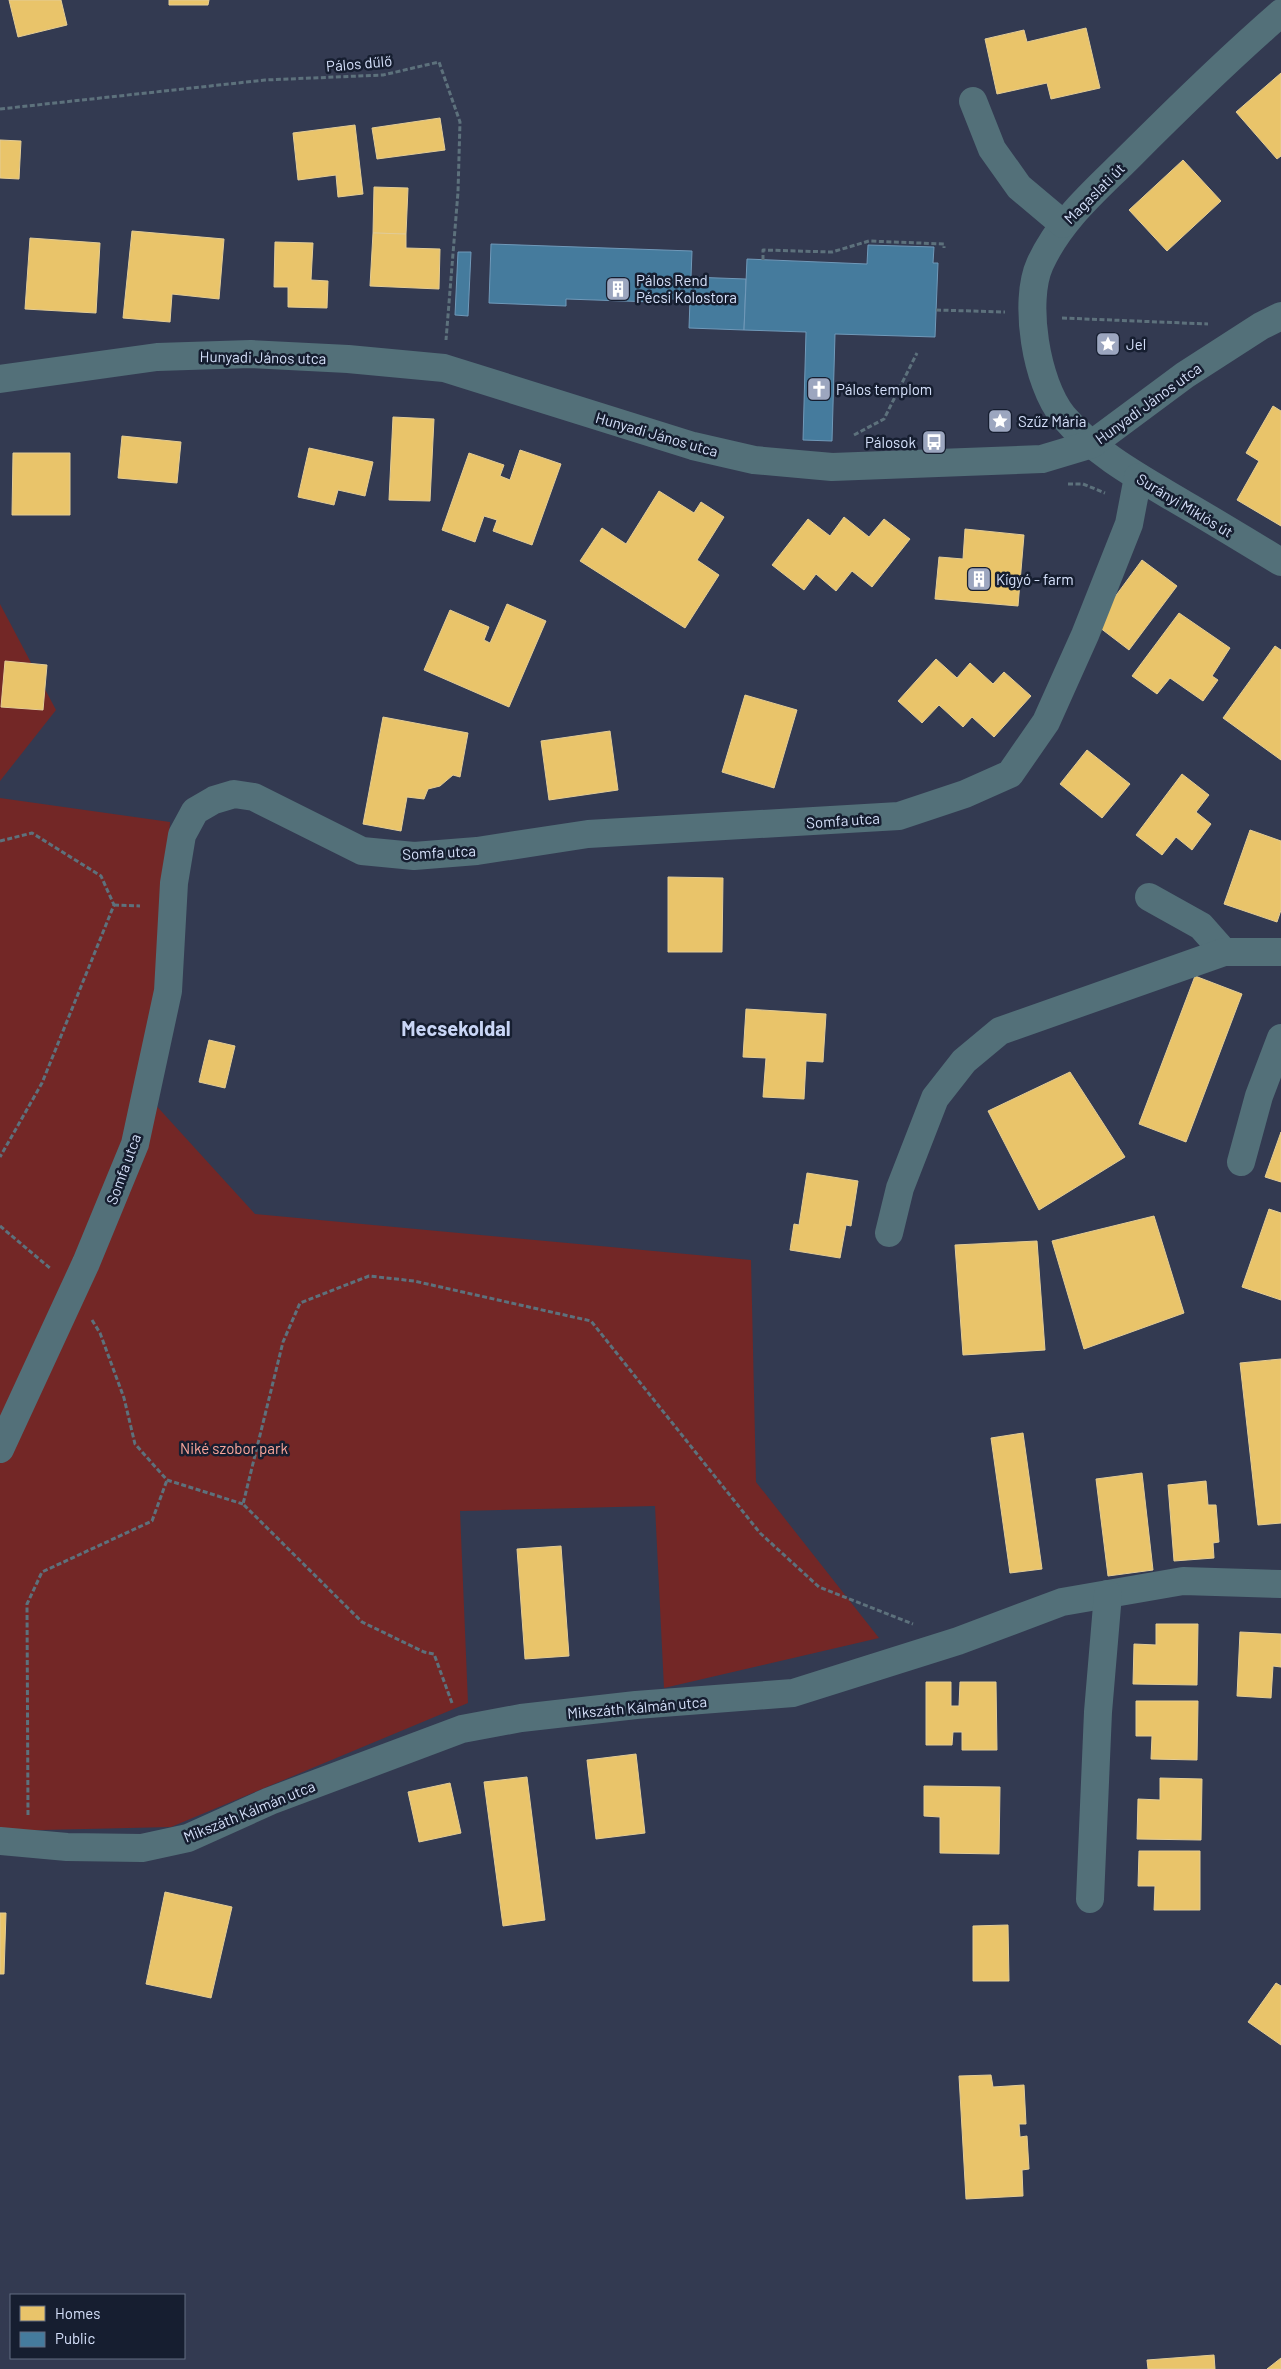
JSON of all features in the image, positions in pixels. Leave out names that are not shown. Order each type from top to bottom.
[{"type":"street","name":"Magaslati út","points":[[1092,444],[1062,415],[1050,395],[1038,353],[1031,299],[1039,265],[1062,224],[1232,57],[1281,13]]},
{"type":"street","points":[[973,101],[992,149],[1019,187],[1062,224]]},
{"type":"street","name":"Hunyadi János utca","points":[[0,379],[157,357],[251,354],[348,359],[444,368],[693,446],[754,460],[832,466],[1042,459],[1092,444],[1185,375],[1261,326],[1281,316]]},
{"type":"street","name":"Surányi Miklós út","points":[[1092,444],[1138,477],[1281,562]]},
{"type":"street","name":"Somfa utca","points":[[0,1449],[74,1289],[135,1144],[168,991],[174,883],[182,835],[195,811],[214,800],[234,794],[254,797],[362,851],[414,856],[477,851],[588,834],[899,816],[965,794],[1010,774],[1046,722],[1085,635],[1129,524],[1138,477]]},
{"type":"street","points":[[1149,898],[1201,926],[1224,952]]},
{"type":"street","points":[[889,1233],[900,1188],[935,1098],[964,1061],[1000,1031],[1224,952],[1281,952]]},
{"type":"street","points":[[1241,1162],[1259,1096],[1281,1038]]},
{"type":"street","name":"Mikszáth Kálmán utca","points":[[0,1841],[67,1847],[142,1848],[188,1838],[270,1801],[462,1729],[521,1718],[626,1706],[793,1693],[958,1641],[1062,1602],[1183,1581],[1281,1584]]},
{"type":"street","points":[[1090,1900],[1098,1712],[1108,1594]]},
{"type":"path","name":"Pálos dűlő","points":[[0,109],[246,82],[382,75],[439,62],[460,122],[458,192],[444,368]]},
{"type":"path","points":[[763,260],[763,250],[832,252],[869,241],[944,244],[944,248]]},
{"type":"path","points":[[936,310],[1010,312]]},
{"type":"path","points":[[1061,318],[1212,324]]},
{"type":"path","points":[[846,439],[884,419],[917,353]]},
{"type":"path","points":[[0,840],[32,833],[101,876],[114,905],[42,1083],[0,1157]]},
{"type":"path","points":[[114,905],[140,906]]},
{"type":"path","points":[[0,1226],[74,1289],[100,1333],[124,1398],[135,1444],[166,1480],[243,1504],[362,1622],[424,1652],[434,1654],[462,1729]]},
{"type":"path","points":[[243,1504],[283,1342],[300,1303],[369,1276],[414,1280],[591,1320],[760,1533],[819,1587],[958,1641]]},
{"type":"path","points":[[29,1843],[27,1604],[42,1572],[152,1520],[166,1480]]},
{"type":"green space","points":[[0,604],[56,710],[0,781]]},
{"type":"green space","name":"Niké szobor park","points":[[0,798],[170,822],[152,1101],[255,1214],[751,1260],[756,1482],[879,1638],[664,1688],[655,1506],[460,1511],[468,1703],[171,1827],[0,1831]]},
{"type":"building: Homes","points":[[9,0],[61,0],[67,25],[18,37]]},
{"type":"building: Homes","points":[[169,0],[209,0],[208,5],[169,5]]},
{"type":"building: Homes","points":[[1086,28],[1100,88],[1051,99],[1047,83],[997,94],[985,39],[1024,30],[1027,42]]},
{"type":"building: Homes","points":[[1281,73],[1281,156],[1277,159],[1236,112]]},
{"type":"building: Homes","points":[[440,118],[445,150],[377,159],[372,128]]},
{"type":"building: Homes","points":[[355,125],[363,194],[338,197],[336,175],[298,180],[293,133]]},
{"type":"building: Homes","points":[[0,140],[21,141],[19,179],[0,178]]},
{"type":"building: Homes","points":[[1183,160],[1221,201],[1167,251],[1129,210]]},
{"type":"building: Homes","points":[[374,187],[408,188],[406,234],[373,233]]},
{"type":"building: Homes","points":[[132,231],[224,239],[219,299],[172,294],[170,322],[123,318]]},
{"type":"building: Homes","points":[[373,233],[406,234],[406,248],[440,249],[439,289],[370,286]]},
{"type":"building: Homes","points":[[30,238],[100,243],[96,313],[25,309]]},
{"type":"building: Homes","points":[[275,242],[313,243],[311,280],[328,281],[327,308],[288,307],[288,287],[274,287]]},
{"type":"building: Homes","points":[[1273,406],[1281,411],[1281,526],[1237,500],[1259,461],[1246,453]]},
{"type":"building: Homes","points":[[393,417],[434,419],[430,501],[389,500]]},
{"type":"building: Homes","points":[[122,436],[181,442],[177,483],[118,478]]},
{"type":"building: Homes","points":[[309,448],[373,462],[365,496],[338,490],[334,505],[298,497]]},
{"type":"building: Homes","points":[[520,450],[561,464],[532,545],[493,531],[497,520],[484,516],[475,542],[442,530],[469,453],[504,465],[500,476],[510,480]]},
{"type":"building: Homes","points":[[13,453],[70,453],[70,515],[12,515]]},
{"type":"building: Homes","points":[[659,491],[694,513],[701,502],[724,517],[697,560],[719,575],[685,628],[580,561],[602,528],[626,544]]},
{"type":"building: Homes","points":[[844,517],[869,537],[884,519],[910,539],[872,587],[852,571],[836,591],[816,574],[804,590],[772,565],[808,519],[830,536]]},
{"type":"building: Homes","name":"Kígyó - farm","points":[[965,529],[1024,535],[1018,606],[935,599],[939,557],[963,559]]},
{"type":"building: Homes","points":[[1142,560],[1177,586],[1129,650],[1095,624]]},
{"type":"building: Homes","points":[[507,604],[546,621],[509,707],[424,670],[450,610],[489,627],[484,640],[490,643]]},
{"type":"building: Homes","points":[[1179,613],[1230,648],[1212,676],[1218,680],[1203,701],[1170,678],[1157,694],[1132,676]]},
{"type":"building: Homes","points":[[1275,646],[1281,650],[1281,760],[1223,718]]},
{"type":"building: Homes","points":[[936,659],[957,678],[970,663],[993,684],[1004,672],[1031,696],[994,737],[972,717],[963,727],[939,705],[922,723],[898,701]]},
{"type":"building: Homes","points":[[5,661],[47,665],[43,710],[1,707]]},
{"type":"building: Homes","points":[[745,695],[797,710],[774,788],[722,772]]},
{"type":"building: Homes","points":[[383,717],[468,733],[460,777],[453,775],[440,786],[428,789],[424,799],[407,797],[401,831],[363,824]]},
{"type":"building: Homes","points":[[610,731],[618,790],[549,800],[541,741]]},
{"type":"building: Homes","points":[[1087,750],[1130,784],[1102,818],[1060,784]]},
{"type":"building: Homes","points":[[1182,774],[1209,795],[1196,812],[1211,824],[1192,850],[1176,837],[1162,855],[1136,835]]},
{"type":"building: Homes","points":[[1250,830],[1281,841],[1281,910],[1277,922],[1224,904]]},
{"type":"building: Homes","points":[[668,877],[723,878],[722,952],[668,952]]},
{"type":"building: Homes","points":[[1195,976],[1242,994],[1186,1142],[1139,1124]]},
{"type":"building: Homes","points":[[746,1009],[826,1014],[823,1062],[806,1061],[804,1099],[763,1097],[766,1058],[743,1057]]},
{"type":"building: Homes","points":[[209,1040],[235,1046],[225,1088],[199,1082]]},
{"type":"building: Homes","points":[[1070,1072],[1125,1157],[1039,1210],[988,1111]]},
{"type":"building: Homes","points":[[1281,1132],[1281,1182],[1265,1177]]},
{"type":"building: Homes","points":[[807,1173],[858,1181],[851,1226],[846,1225],[840,1258],[790,1250],[794,1224],[799,1225]]},
{"type":"building: Homes","points":[[1269,1209],[1281,1213],[1281,1300],[1242,1287]]},
{"type":"building: Homes","points":[[1154,1216],[1184,1313],[1084,1349],[1052,1241]]},
{"type":"building: Homes","points":[[1037,1241],[1045,1350],[963,1355],[955,1245]]},
{"type":"building: Homes","points":[[1281,1359],[1281,1523],[1258,1525],[1240,1363]]},
{"type":"building: Homes","points":[[1023,1433],[1042,1569],[1010,1573],[991,1438]]},
{"type":"building: Homes","points":[[1142,1473],[1153,1570],[1108,1576],[1096,1479]]},
{"type":"building: Homes","points":[[1206,1481],[1208,1505],[1216,1505],[1219,1542],[1213,1543],[1214,1558],[1174,1561],[1168,1485]]},
{"type":"building: Homes","points":[[561,1546],[569,1656],[525,1659],[517,1549]]},
{"type":"building: Homes","points":[[1156,1624],[1198,1624],[1197,1685],[1133,1684],[1134,1644],[1156,1645]]},
{"type":"building: Homes","points":[[1240,1632],[1281,1634],[1281,1667],[1273,1666],[1271,1698],[1237,1696]]},
{"type":"building: Homes","points":[[926,1682],[951,1682],[951,1706],[959,1706],[960,1682],[996,1682],[997,1750],[962,1750],[962,1732],[953,1732],[952,1745],[926,1745]]},
{"type":"building: Homes","points":[[1136,1701],[1198,1701],[1197,1760],[1151,1759],[1152,1736],[1136,1736]]},
{"type":"building: Homes","points":[[636,1754],[645,1833],[596,1839],[587,1760]]},
{"type":"building: Homes","points":[[527,1777],[545,1920],[503,1926],[484,1782]]},
{"type":"building: Homes","points":[[1160,1778],[1202,1779],[1201,1840],[1137,1839],[1138,1799],[1160,1800]]},
{"type":"building: Homes","points":[[450,1783],[461,1833],[419,1842],[408,1792]]},
{"type":"building: Homes","points":[[924,1786],[1000,1787],[999,1854],[940,1853],[940,1817],[924,1816]]},
{"type":"building: Homes","points":[[1139,1851],[1200,1851],[1200,1910],[1154,1910],[1155,1886],[1138,1886]]},
{"type":"building: Homes","points":[[165,1892],[232,1907],[211,1998],[146,1984]]},
{"type":"building: Homes","points":[[0,1913],[6,1913],[4,1974],[0,1974]]},
{"type":"building: Homes","points":[[1008,1925],[1009,1981],[973,1981],[973,1926]]},
{"type":"building: Homes","points":[[1276,1983],[1281,1986],[1281,2045],[1248,2022]]},
{"type":"building: Homes","points":[[991,2075],[993,2087],[1024,2085],[1026,2124],[1019,2124],[1020,2137],[1027,2136],[1029,2169],[1022,2170],[1023,2196],[966,2199],[959,2076]]},
{"type":"building: Homes","points":[[1214,2355],[1215,2369],[1148,2369],[1147,2360]]},
{"type":"building: Homes","points":[[1281,2358],[1281,2369],[1267,2369]]},
{"type":"building: Public","name":"Pálos Rend Pécsi Kolostora","points":[[491,244],[692,251],[691,277],[746,279],[744,330],[689,328],[690,300],[654,298],[653,302],[566,299],[566,306],[489,303]]},
{"type":"building: Public","name":"Pálos templom","points":[[868,245],[934,247],[933,263],[938,263],[935,337],[835,334],[832,441],[803,440],[806,332],[744,330],[747,259],[867,264]]},
{"type":"building: Public","points":[[458,252],[471,252],[468,316],[455,315]]},
{"type":"place","name":"Pálos Rend Pécsi Kolostora","points":[[618,289]]},
{"type":"place","name":"Jel","points":[[1108,344]]},
{"type":"place","name":"Pálos templom","points":[[819,389]]},
{"type":"place","name":"Szűz Mária","points":[[1000,421]]},
{"type":"place","name":"Pálosok","points":[[934,442]]},
{"type":"place","name":"Kígyó - farm","points":[[979,579]]},
{"type":"district","name":"Mecsekoldal","points":[[456,1028]]}]
